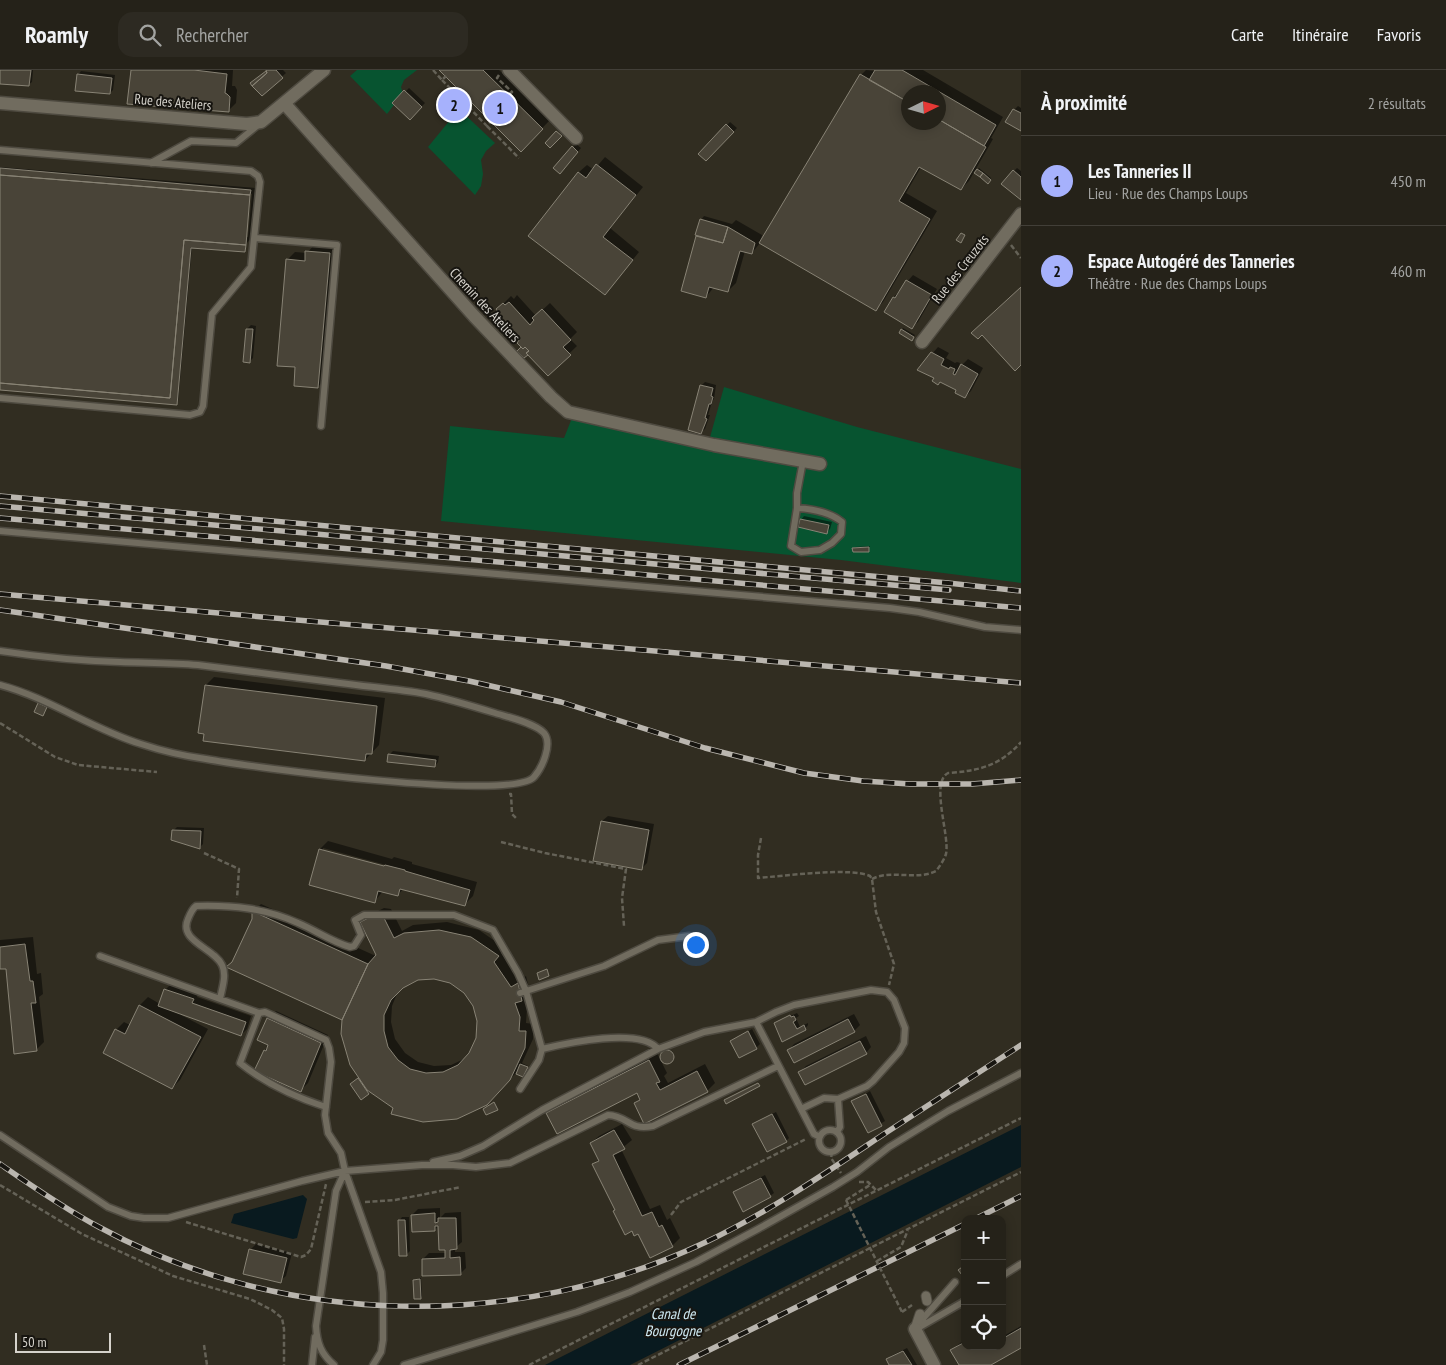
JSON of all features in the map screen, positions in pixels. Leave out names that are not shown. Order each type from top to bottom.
[{"type":"street","points":[[261,122],[324,70]]},
{"type":"street","points":[[504,72],[576,138]]},
{"type":"street","name":"Rue des Ateliers","points":[[0,103],[247,124],[261,122]]},
{"type":"street","name":"Chemin des Ateliers","points":[[284,103],[474,316],[551,397],[568,412],[714,444],[820,464]]},
{"type":"street","name":"Rue des Creuzots","points":[[922,342],[1021,214]]},
{"type":"street","points":[[920,1314],[915,1330],[934,1365]]},
{"type":"lane","points":[[150,163],[190,141],[236,143],[261,122]]},
{"type":"lane","points":[[0,150],[250,171],[256,173],[260,182],[252,267],[212,314],[203,406],[197,414],[0,398]]},
{"type":"lane","points":[[255,238],[337,245],[321,426]]},
{"type":"lane","points":[[797,508],[809,508],[835,515],[842,522],[841,534],[832,543],[820,550],[801,552],[791,546],[803,461]]},
{"type":"lane","points":[[0,531],[890,608],[919,612],[976,626],[1021,630]]},
{"type":"lane","points":[[0,651],[64,659],[168,662],[198,665],[425,694],[463,703],[530,725],[544,733],[547,743],[539,769],[532,780],[525,783],[497,785],[387,782],[314,774],[180,755],[120,737],[22,691],[0,685]]},
{"type":"lane","points":[[220,999],[224,974],[222,966],[216,957],[189,937],[186,928],[186,923],[193,908],[196,906],[236,906],[269,912],[297,922],[350,947],[354,946],[361,935],[355,920],[364,915],[454,915],[493,930],[518,973],[542,1049],[539,1060],[520,1089]]},
{"type":"lane","points":[[523,992],[604,966],[652,942],[664,938],[689,936]]},
{"type":"lane","points":[[100,956],[259,1013],[265,1012],[326,1040],[331,1062],[325,1115],[328,1133],[341,1153],[345,1171],[378,1262],[382,1283],[383,1340],[381,1352],[373,1365]]},
{"type":"lane","points":[[422,1165],[460,1156],[483,1146],[542,1110],[658,1049],[704,1032],[756,1022],[776,1012],[801,1004],[871,990],[887,992],[894,1000],[904,1023],[905,1033],[902,1047],[873,1081],[838,1099],[824,1098],[801,1109]]},
{"type":"lane","points":[[259,1013],[240,1063],[272,1085],[297,1098],[326,1107]]},
{"type":"lane","points":[[756,1022],[817,1136],[822,1149],[832,1152],[840,1146],[841,1138],[833,1130],[826,1131],[817,1136]]},
{"type":"lane","points":[[542,1049],[567,1043],[626,1037],[651,1042],[658,1049]]},
{"type":"lane","points":[[0,1135],[108,1207],[138,1217],[168,1218],[345,1171],[422,1165],[476,1167],[510,1164],[608,1115],[618,1115],[631,1126],[644,1128],[653,1126],[778,1066]]},
{"type":"lane","points":[[404,1365],[577,1312],[630,1292],[696,1262],[833,1187],[889,1147],[948,1111],[1021,1072]]},
{"type":"lane","points":[[837,1132],[840,1127],[838,1099]]},
{"type":"lane","points":[[312,1365],[336,1191],[345,1171]]},
{"type":"lane","points":[[1006,1273],[1021,1264]]},
{"type":"lane","points":[[915,1330],[923,1317],[955,1282]]},
{"type":"lane","points":[[915,1330],[961,1303]]},
{"type":"lane","points":[[316,1326],[322,1353],[334,1365]]},
{"type":"path","points":[[434,70],[520,158]]},
{"type":"path","points":[[504,72],[497,78],[512,92],[509,96]]},
{"type":"path","points":[[442,80],[446,76]]},
{"type":"path","points":[[487,126],[491,121]]},
{"type":"path","points":[[0,722],[55,757],[78,765],[156,772]]},
{"type":"path","points":[[872,879],[884,875],[923,874],[936,871],[946,853],[941,797],[941,785],[944,775],[982,769],[1004,758],[1021,742]]},
{"type":"path","points":[[497,785],[498,794],[511,794],[512,814],[517,819]]},
{"type":"path","points":[[760,838],[758,878],[838,872],[866,874],[872,879],[876,912],[894,964],[893,975],[887,992]]},
{"type":"path","points":[[501,842],[626,869],[622,898],[624,926]]},
{"type":"path","points":[[204,853],[239,869],[236,906]]},
{"type":"path","points":[[528,1365],[1021,1118]]},
{"type":"path","points":[[671,1215],[681,1202],[817,1136]]},
{"type":"path","points":[[638,1365],[1021,1172]]},
{"type":"path","points":[[168,1218],[301,1257],[311,1250],[328,1174]]},
{"type":"path","points":[[870,1185],[846,1200],[902,1312]]},
{"type":"path","points":[[0,1186],[15,1193],[82,1234],[164,1272],[250,1299],[272,1310],[282,1318],[284,1365]]},
{"type":"path","points":[[356,1203],[395,1200],[461,1187]]},
{"type":"path","points":[[877,1261],[901,1247],[908,1229]]},
{"type":"path","points":[[204,1345],[207,1365]]},
{"type":"green space","points":[[357,70],[417,70],[404,80],[401,87],[403,93],[387,114],[350,76]]},
{"type":"green space","points":[[459,109],[495,143],[486,151],[481,160],[483,174],[481,186],[475,195],[428,147]]},
{"type":"green space","points":[[724,387],[857,427],[1021,469],[1021,583],[841,560],[441,521],[450,426],[564,438],[572,418],[707,448]]},
{"type":"water","name":"Canal de Bourgogne","points":[[1021,1125],[1021,1167],[630,1365],[545,1365]]},
{"type":"water","points":[[303,1195],[307,1199],[297,1238],[293,1239],[231,1223],[234,1214]]},
{"type":"building","points":[[0,70],[31,70],[29,86],[0,84]]},
{"type":"building","points":[[131,70],[194,70],[227,74],[225,93],[230,97],[229,112],[127,104]]},
{"type":"building","points":[[266,70],[276,70],[283,78],[262,96],[252,86],[267,73]]},
{"type":"building","points":[[439,70],[483,70],[543,129],[521,152]]},
{"type":"building","points":[[875,70],[902,70],[928,85],[901,85],[901,98],[869,80]]},
{"type":"building","points":[[266,71],[267,73],[252,86],[250,83]]},
{"type":"building","points":[[77,74],[112,78],[110,94],[75,91]]},
{"type":"building","points":[[860,74],[901,98],[901,130],[946,130],[946,124],[986,147],[961,190],[919,167],[899,201],[930,219],[876,311],[759,243]]},
{"type":"building","points":[[404,90],[422,107],[410,120],[392,103]]},
{"type":"building","points":[[946,96],[996,125],[984,146],[946,124]]},
{"type":"building","points":[[1013,109],[1021,113],[1021,131],[1005,122]]},
{"type":"building","points":[[726,124],[734,132],[706,161],[698,154]]},
{"type":"building","points":[[556,131],[562,136],[550,148],[545,143]]},
{"type":"building","points":[[572,146],[578,152],[560,174],[553,168]]},
{"type":"building","points":[[596,164],[636,195],[603,237],[633,260],[605,295],[528,236],[578,172],[586,178]]},
{"type":"building","points":[[0,168],[251,190],[250,195],[0,175]]},
{"type":"building","points":[[977,169],[983,173],[980,177],[974,173]]},
{"type":"building","points":[[1013,170],[1021,177],[1021,200],[1001,184]]},
{"type":"building","points":[[983,173],[991,180],[988,184],[980,177]]},
{"type":"building","points":[[0,175],[250,195],[246,245],[184,240],[170,398],[0,383]]},
{"type":"building","points":[[700,219],[728,227],[723,243],[695,235]]},
{"type":"building","points":[[728,227],[755,243],[752,254],[740,251],[728,292],[709,287],[706,298],[681,291],[696,236],[723,243]]},
{"type":"building","points":[[961,233],[965,235],[961,243],[956,240]]},
{"type":"building","points":[[184,240],[246,245],[245,252],[191,248],[177,405],[0,390],[0,383],[170,398]]},
{"type":"building","points":[[305,251],[330,253],[318,388],[294,386],[295,367],[277,366],[286,259],[305,261]]},
{"type":"building","points":[[906,280],[932,295],[912,329],[884,312]]},
{"type":"building","points":[[1021,287],[1021,365],[1015,371],[982,335],[978,339],[971,333]]},
{"type":"building","points":[[509,302],[530,325],[534,320],[532,318],[542,309],[571,340],[563,347],[571,355],[548,376],[526,353],[529,351],[525,347],[523,349],[517,343],[519,340],[495,315],[498,312],[496,309],[503,303],[505,305]]},
{"type":"building","points":[[246,329],[253,329],[250,363],[243,362]]},
{"type":"building","points":[[901,329],[914,337],[912,341],[899,333]]},
{"type":"building","points":[[521,347],[523,349],[525,347],[529,351],[526,353],[528,355],[524,358],[517,351]]},
{"type":"building","points":[[931,352],[944,359],[941,365],[949,369],[950,367],[955,369],[953,374],[955,375],[961,364],[978,374],[965,398],[955,393],[956,390],[940,382],[938,385],[932,381],[934,378],[917,370]]},
{"type":"building","points":[[700,385],[713,388],[711,396],[713,397],[711,404],[709,404],[705,418],[707,419],[701,434],[688,430]]},
{"type":"building","points":[[800,519],[829,525],[827,534],[798,527]]},
{"type":"building","points":[[869,547],[869,552],[853,552],[852,548]]},
{"type":"building","points":[[205,685],[377,706],[372,754],[366,754],[365,761],[203,741],[204,734],[198,733]]},
{"type":"building","points":[[38,703],[47,707],[43,716],[34,712]]},
{"type":"building","points":[[388,754],[436,760],[435,767],[387,762]]},
{"type":"building","points":[[601,821],[649,830],[642,870],[593,861]]},
{"type":"building","points":[[172,830],[201,831],[200,849],[171,840]]},
{"type":"building","points":[[319,849],[405,870],[470,890],[465,906],[400,889],[398,896],[378,891],[375,903],[309,885]]},
{"type":"building","points":[[252,911],[368,964],[342,1020],[226,967],[232,962],[252,919]]},
{"type":"building","points":[[375,915],[383,916],[394,938],[404,933],[439,930],[471,937],[499,956],[494,962],[511,987],[518,983],[522,1001],[515,1003],[520,1017],[519,1031],[526,1031],[525,1048],[510,1080],[487,1105],[457,1119],[423,1122],[391,1114],[393,1108],[367,1090],[350,1065],[341,1034],[342,1020],[368,964],[376,955],[360,922]],"holes":[[[434,979],[450,983],[464,993],[473,1006],[477,1021],[476,1038],[469,1053],[458,1065],[443,1072],[426,1073],[410,1069],[398,1060],[388,1047],[384,1031],[384,1015],[391,1000],[403,988],[418,980]]]},
{"type":"building","points":[[25,944],[30,981],[33,981],[36,1003],[31,1003],[37,1051],[14,1054],[6,969],[0,969],[0,947]]},
{"type":"building","points":[[547,969],[549,976],[539,980],[537,973]]},
{"type":"building","points":[[164,989],[194,999],[192,1003],[246,1022],[241,1036],[158,1006]]},
{"type":"building","points":[[139,1005],[201,1037],[172,1089],[103,1053],[115,1029],[125,1034]]},
{"type":"building","points":[[790,1015],[791,1017],[794,1016],[796,1020],[793,1022],[797,1029],[804,1025],[806,1030],[782,1042],[774,1023]]},
{"type":"building","points":[[267,1018],[321,1043],[301,1092],[254,1071],[268,1045],[257,1040]]},
{"type":"building","points":[[848,1019],[855,1032],[794,1063],[787,1050]]},
{"type":"building","points":[[748,1031],[757,1049],[739,1058],[730,1041]]},
{"type":"building","points":[[860,1041],[867,1054],[805,1085],[798,1072]]},
{"type":"building","points":[[667,1050],[672,1052],[674,1057],[672,1062],[667,1064],[662,1062],[660,1057],[662,1052]]},
{"type":"building","points":[[649,1060],[660,1082],[656,1083],[660,1090],[697,1071],[708,1092],[644,1124],[634,1103],[640,1100],[637,1093],[557,1134],[546,1113]]},
{"type":"building","points":[[520,1064],[528,1067],[523,1077],[516,1074]]},
{"type":"building","points":[[358,1078],[369,1094],[361,1100],[350,1084]]},
{"type":"building","points":[[758,1083],[760,1086],[726,1104],[724,1100]]},
{"type":"building","points":[[866,1094],[882,1126],[868,1133],[851,1101]]},
{"type":"building","points":[[494,1102],[498,1110],[486,1115],[483,1109]]},
{"type":"building","points":[[772,1114],[787,1142],[767,1152],[752,1124]]},
{"type":"building","points":[[614,1130],[625,1149],[613,1155],[642,1216],[652,1212],[659,1227],[662,1225],[673,1247],[650,1258],[638,1234],[634,1236],[632,1231],[625,1235],[592,1164],[599,1161],[590,1143]]},
{"type":"building","points":[[761,1178],[771,1197],[743,1212],[733,1192]]},
{"type":"building","points":[[435,1213],[435,1223],[438,1222],[438,1218],[456,1218],[457,1249],[450,1250],[450,1258],[460,1257],[461,1275],[422,1276],[422,1259],[445,1258],[445,1250],[439,1250],[438,1226],[435,1226],[435,1231],[412,1232],[411,1215]]},
{"type":"building","points":[[398,1220],[405,1220],[407,1256],[399,1256]]},
{"type":"building","points":[[249,1249],[287,1258],[281,1283],[243,1274]]},
{"type":"building","points":[[420,1279],[421,1299],[414,1299],[413,1280]]},
{"type":"building","points":[[1021,1328],[1021,1348],[991,1365],[959,1365],[950,1350],[961,1344],[961,1350],[1006,1350],[1006,1337]]},
{"type":"building","points":[[903,1351],[912,1365],[889,1365],[886,1359]]},
{"type":"railway","points":[[0,496],[1021,591]]},
{"type":"railway","points":[[0,506],[949,590]]},
{"type":"railway","points":[[0,518],[1021,608]]},
{"type":"railway","points":[[0,594],[1021,683]]},
{"type":"railway","points":[[0,610],[386,666],[469,681],[561,702],[705,748],[804,773],[863,781],[910,784],[972,784],[1021,780]]},
{"type":"railway","points":[[0,1164],[61,1205],[99,1227],[170,1260],[245,1285],[323,1300],[401,1306],[480,1303],[557,1292],[633,1271],[706,1242],[752,1218],[797,1191],[1021,1045]]},
{"type":"railway","points":[[983,1215],[1021,1196]]},
{"type":"railway","points":[[679,1365],[961,1226]]},
{"type":"place","name":"Espace Autogéré des Tanneries","points":[[454,105]]},
{"type":"place","name":"Les Tanneries II","points":[[500,108]]}]
